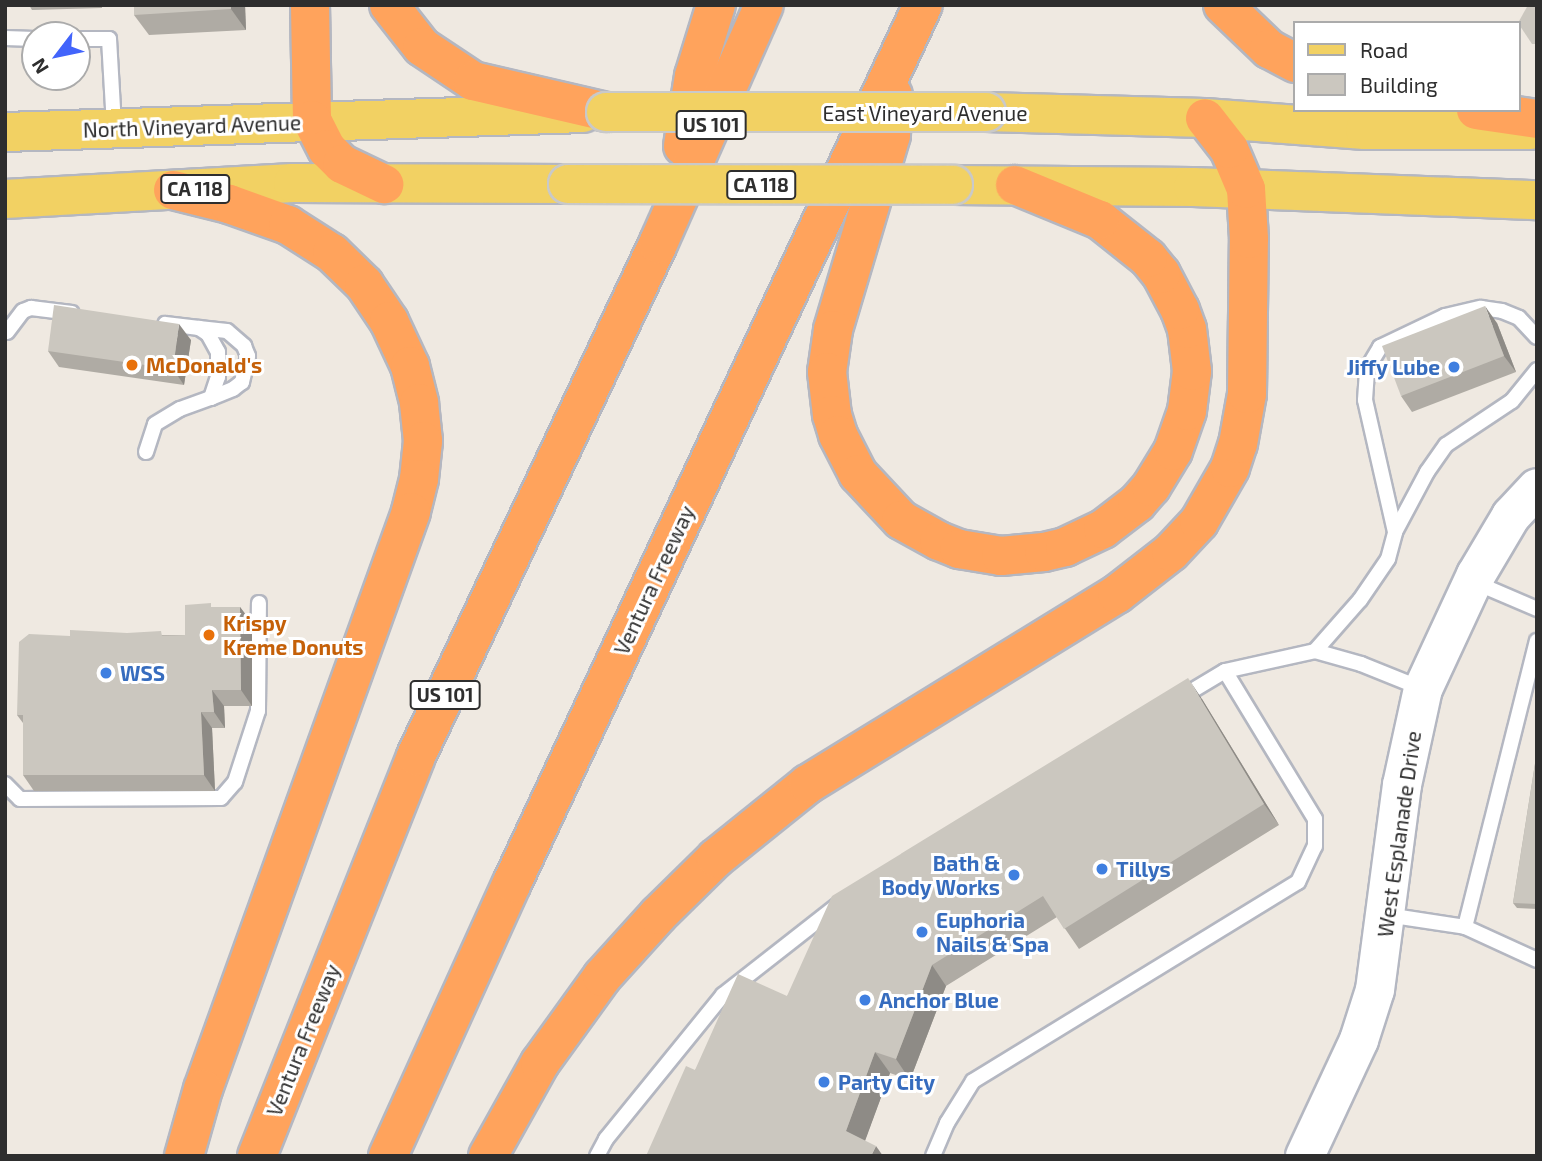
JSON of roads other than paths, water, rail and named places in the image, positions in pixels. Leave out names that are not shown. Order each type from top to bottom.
[{"type":"highway","points":[[310,5],[312,120],[327,149],[342,164],[384,184]]},
{"type":"highway","points":[[390,5],[422,47],[472,80],[606,112]]},
{"type":"highway","points":[[672,211],[694,76],[716,5]]},
{"type":"highway","name":"Ventura Freeway","points":[[257,1156],[416,756],[672,211],[764,5]]},
{"type":"highway","name":"Ventura Freeway","points":[[388,1156],[518,870],[923,5]]},
{"type":"highway","points":[[1223,5],[1269,49],[1294,62]]},
{"type":"highway","points":[[894,69],[891,135],[829,351],[828,394],[832,415],[842,445],[858,474],[901,520],[959,549],[1001,556],[1065,547],[1103,529],[1137,503],[1157,478],[1173,451],[1187,411],[1192,371],[1186,329],[1180,310],[1161,274],[1148,258],[1126,237],[1100,220],[1014,185]]},
{"type":"highway","points":[[1490,112],[1537,119]]},
{"type":"highway","points":[[488,1156],[540,1063],[602,977],[658,915],[716,858],[808,784],[1117,594],[1171,552],[1199,522],[1230,468],[1238,444],[1247,394],[1249,239],[1246,190],[1229,149],[1205,118]]},
{"type":"highway","points":[[173,190],[229,204],[288,225],[340,260],[364,284],[389,321],[410,366],[419,403],[422,441],[419,479],[411,512],[203,1089],[184,1156]]},
{"type":"main road","name":"East Vineyard Avenue","points":[[312,120],[606,112],[986,112],[1205,118],[1365,130],[1537,130]]},
{"type":"main road","name":"North Vineyard Avenue","points":[[5,132],[312,120]]},
{"type":"main road","name":"CA 118","points":[[5,198],[293,183],[1014,185]]},
{"type":"main road","points":[[1014,185],[1520,200],[1537,220]]},
{"type":"street","name":"West Esplanade Drive","points":[[1305,1156],[1359,1040],[1375,990],[1387,915],[1402,785],[1423,689],[1472,581],[1511,516],[1537,488]]},
{"type":"lane","points":[[91,39],[109,39],[114,127]]},
{"type":"lane","points":[[7,332],[23,311],[31,308],[81,314]]},
{"type":"lane","points":[[1395,532],[1365,400],[1367,369],[1380,347],[1445,316],[1481,308],[1502,310],[1519,318],[1537,337]]},
{"type":"lane","points":[[146,452],[155,424],[180,409],[233,389],[242,382],[248,356],[244,346],[227,331],[147,322]]},
{"type":"lane","points":[[199,328],[208,334],[218,352],[218,377],[211,398]]},
{"type":"lane","points":[[1315,651],[1360,600],[1388,559],[1395,532],[1427,472],[1446,446],[1512,401],[1537,370]]},
{"type":"lane","points":[[1472,581],[1537,609]]},
{"type":"lane","points":[[5,784],[20,799],[221,798],[234,782],[258,711],[259,603]]},
{"type":"lane","points":[[1465,927],[1537,641]]},
{"type":"lane","points":[[1166,706],[1225,671],[1315,651],[1362,664],[1423,689]]},
{"type":"lane","points":[[933,1156],[947,1123],[973,1081],[1298,882],[1315,846],[1315,819],[1225,671]]},
{"type":"lane","points":[[597,1156],[606,1139],[723,995],[823,914],[847,900]]},
{"type":"lane","points":[[1387,915],[1465,927],[1537,960]]},
{"type":"place","name":"McDonald's","points":[[132,365]]},
{"type":"place","name":"Jiffy Lube","points":[[1454,367]]},
{"type":"place","name":"Krispy Kreme Donuts","points":[[209,635]]},
{"type":"place","name":"WSS","points":[[106,673]]},
{"type":"place","name":"Tillys","points":[[1102,869]]},
{"type":"place","name":"Bath & Body Works","points":[[1014,875]]},
{"type":"place","name":"Euphoria Nails & Spa","points":[[922,932]]},
{"type":"place","name":"Anchor Blue","points":[[865,1000]]},
{"type":"place","name":"Party City","points":[[824,1082]]}]
